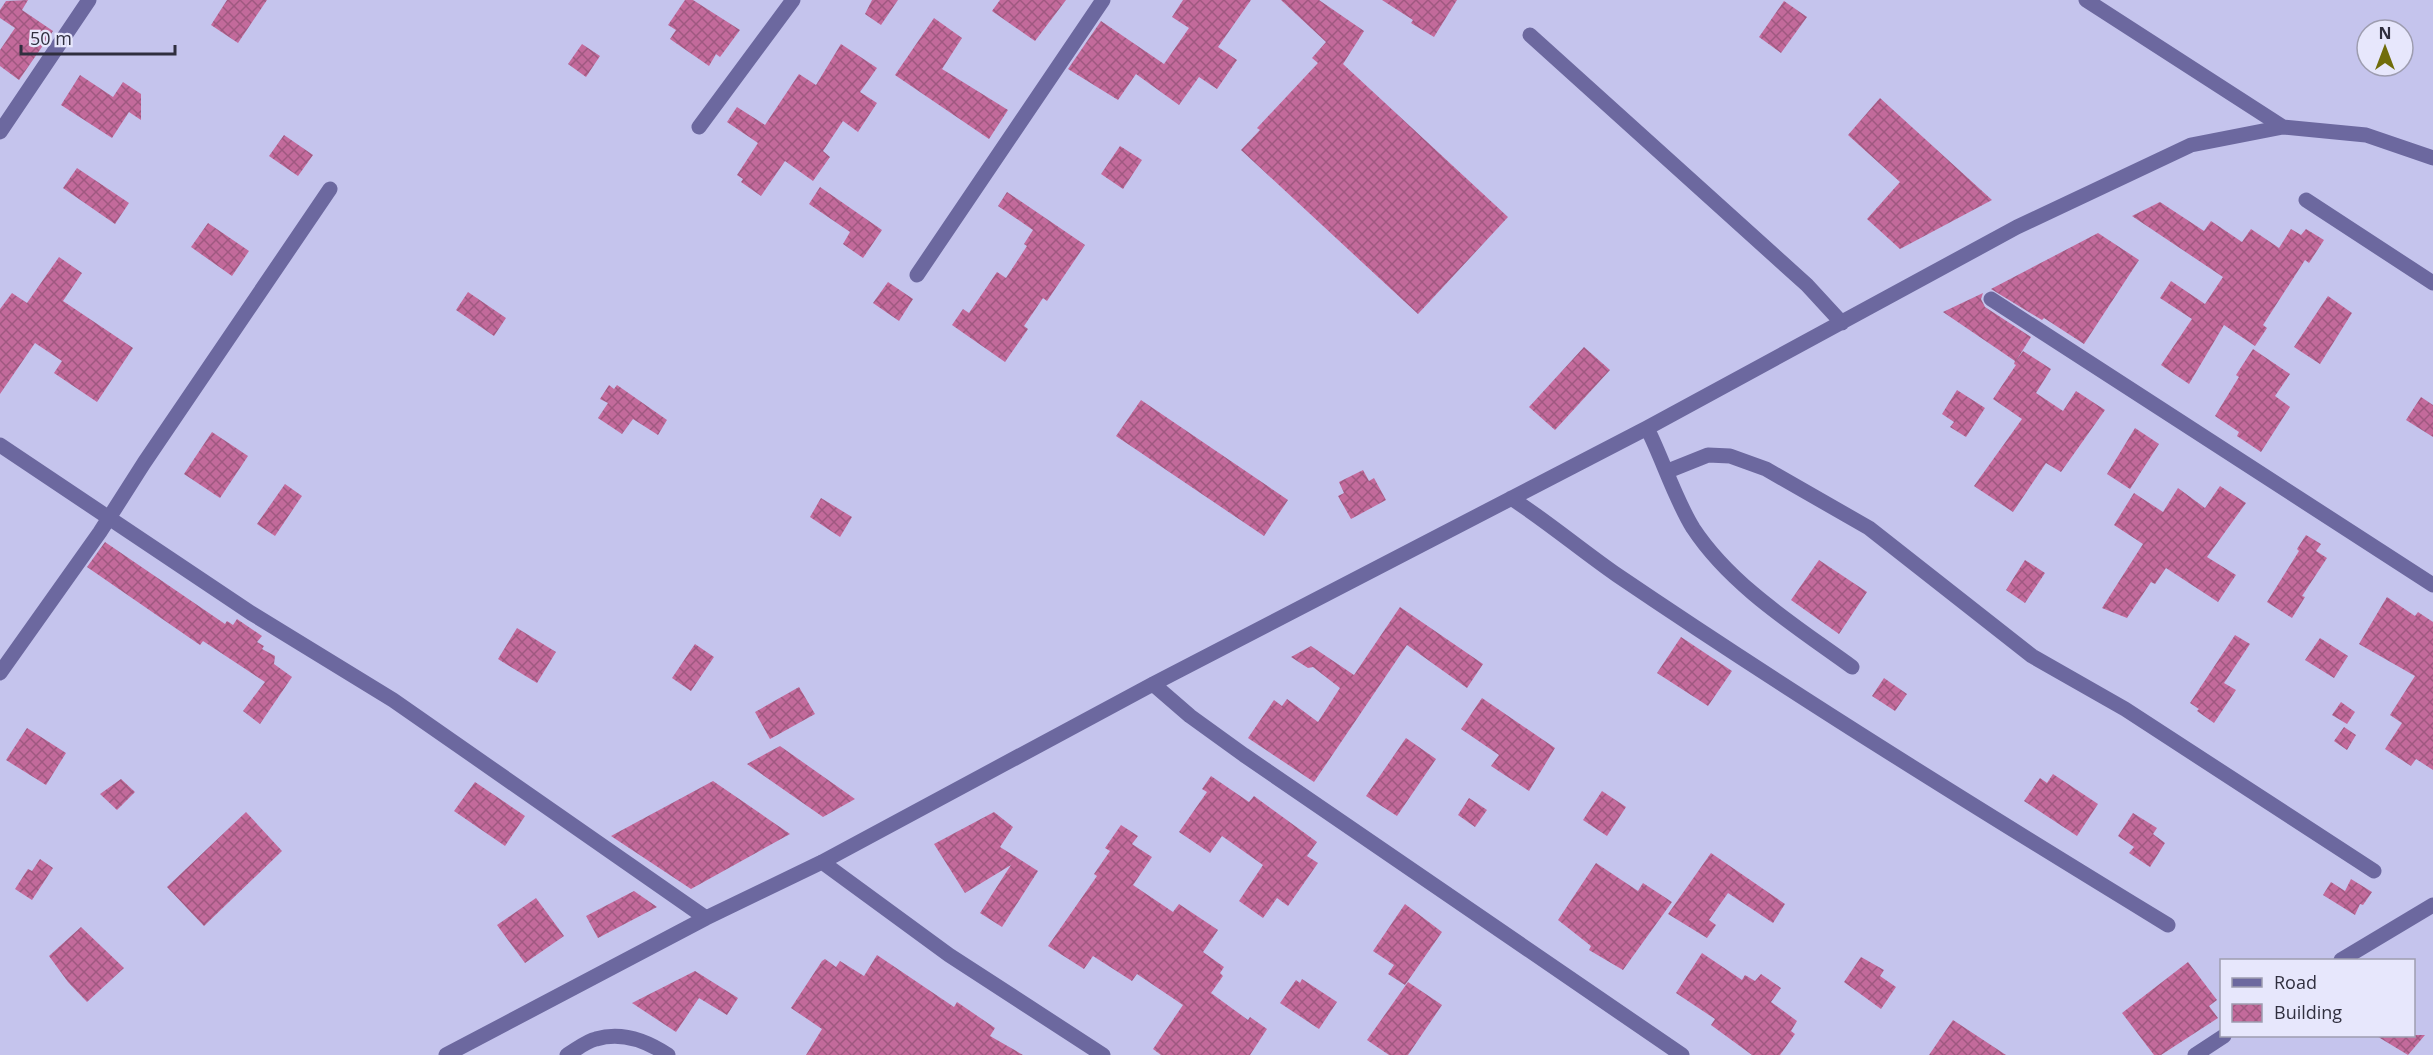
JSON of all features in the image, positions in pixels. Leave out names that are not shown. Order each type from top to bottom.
[{"type":"street","points":[[0,132],[89,0]]},
{"type":"street","points":[[699,127],[793,0]]},
{"type":"street","points":[[917,275],[1102,0]]},
{"type":"street","points":[[2085,0],[2283,127]]},
{"type":"street","points":[[1530,34],[1807,285],[1842,323]]},
{"type":"street","points":[[449,1054],[706,918],[822,862],[1153,684],[1647,428],[2017,226],[2191,145],[2283,127],[2366,135],[2433,158]]},
{"type":"street","points":[[0,673],[110,517],[330,189]]},
{"type":"street","points":[[2306,200],[2433,283]]},
{"type":"street","points":[[1991,299],[2433,585]]},
{"type":"street","points":[[1647,428],[1668,471],[1682,508],[1708,547],[1744,583],[1777,611],[1852,667]]},
{"type":"street","points":[[0,445],[251,613],[393,700],[706,918]]},
{"type":"street","points":[[1668,471],[1708,455],[1730,456],[1766,469],[1869,528],[2032,656],[2125,709],[2374,871]]},
{"type":"street","points":[[1511,498],[1615,573],[1769,675],[2003,824],[2168,925]]},
{"type":"street","points":[[1153,684],[1190,716],[1244,755],[1682,1055]]},
{"type":"street","points":[[822,862],[949,955],[1103,1055]]},
{"type":"street","points":[[2344,959],[2433,905]]},
{"type":"street","points":[[567,1055],[596,1039],[625,1036],[648,1042],[668,1055]]},
{"type":"street","points":[[2195,1055],[2221,1037]]},
{"type":"building","points":[[28,0],[22,10],[53,31],[19,80],[0,66],[0,50],[15,28],[0,18],[0,10],[6,1]]},
{"type":"building","points":[[227,0],[267,0],[238,43],[211,25]]},
{"type":"building","points":[[685,0],[693,0],[740,30],[720,57],[716,54],[709,66],[670,39],[676,30],[668,25]]},
{"type":"building","points":[[872,0],[898,0],[881,25],[865,14]]},
{"type":"building","points":[[1000,0],[1066,0],[1035,41],[992,11]]},
{"type":"building","points":[[1183,0],[1251,0],[1218,47],[1237,60],[1217,89],[1199,77],[1179,105],[1136,74],[1118,100],[1068,69],[1101,21],[1164,64],[1189,28],[1172,17]]},
{"type":"building","points":[[1281,0],[1319,0],[1364,31],[1343,64],[1508,217],[1418,314],[1241,150],[1260,130],[1257,128],[1318,63],[1312,58],[1326,42]]},
{"type":"building","points":[[1382,0],[1457,0],[1434,37],[1411,23],[1413,20]]},
{"type":"building","points":[[1784,1],[1807,17],[1781,53],[1759,37]]},
{"type":"building","points":[[934,18],[962,38],[942,69],[1008,110],[989,139],[895,75]]},
{"type":"building","points":[[582,44],[600,56],[586,77],[568,64]]},
{"type":"building","points":[[841,44],[877,68],[860,92],[877,103],[858,132],[843,121],[823,151],[830,157],[813,181],[785,161],[761,196],[741,182],[743,179],[737,175],[758,143],[727,122],[737,107],[765,125],[799,74],[816,85]]},
{"type":"building","points":[[80,75],[113,97],[123,82],[141,94],[141,120],[129,112],[112,138],[61,105]]},
{"type":"building","points":[[1880,98],[1992,200],[1900,249],[1867,219],[1900,182],[1848,135]]},
{"type":"building","points":[[284,135],[313,155],[298,176],[269,156]]},
{"type":"building","points":[[1120,146],[1142,160],[1123,189],[1101,174]]},
{"type":"building","points":[[77,168],[129,203],[115,224],[63,188]]},
{"type":"building","points":[[820,187],[882,230],[863,258],[843,244],[850,232],[809,204]]},
{"type":"building","points":[[1007,192],[1085,245],[1047,301],[1043,298],[1024,326],[1028,329],[1005,362],[952,325],[963,309],[969,313],[997,272],[1006,278],[1027,246],[1024,244],[1033,230],[998,206]]},
{"type":"building","points":[[2160,202],[2204,231],[2211,221],[2242,242],[2251,229],[2279,248],[2291,229],[2301,235],[2306,229],[2324,240],[2309,263],[2305,260],[2263,325],[2267,328],[2255,346],[2224,325],[2189,384],[2161,365],[2192,319],[2160,298],[2171,281],[2205,304],[2223,277],[2132,216]]},
{"type":"building","points":[[208,223],[249,251],[232,276],[191,247]]},
{"type":"building","points":[[2098,233],[2139,260],[2084,344],[2044,318],[2042,320],[1991,289]]},
{"type":"building","points":[[59,257],[82,273],[63,301],[133,348],[97,402],[54,373],[62,361],[35,343],[0,394],[0,309],[12,293],[27,303]]},
{"type":"building","points":[[888,282],[913,299],[899,321],[873,303]]},
{"type":"building","points":[[468,292],[506,318],[494,336],[456,310]]},
{"type":"building","points":[[1983,293],[1981,299],[1985,307],[2031,337],[2016,361],[2023,351],[2051,369],[2036,393],[2063,411],[2076,391],[2105,410],[2061,472],[2046,463],[2013,512],[1974,486],[2022,419],[1993,399],[2016,365],[2015,361],[1943,312]]},
{"type":"building","points":[[2328,296],[2352,313],[2320,364],[2294,347]]},
{"type":"building","points":[[1584,347],[1610,370],[1555,430],[1529,407]]},
{"type":"building","points":[[2253,349],[2290,374],[2275,396],[2290,407],[2261,452],[2237,436],[2239,432],[2215,416],[2239,377],[2236,375]]},
{"type":"building","points":[[609,385],[614,389],[617,385],[667,420],[658,435],[633,419],[622,434],[598,418],[608,403],[600,399]]},
{"type":"building","points":[[1957,390],[1985,408],[1966,437],[1950,427],[1954,422],[1942,414]]},
{"type":"building","points":[[2421,397],[2433,405],[2433,437],[2406,420]]},
{"type":"building","points":[[1141,400],[1288,500],[1264,536],[1116,436]]},
{"type":"building","points":[[2135,428],[2159,444],[2130,489],[2107,474]]},
{"type":"building","points":[[212,432],[248,456],[220,498],[184,474]]},
{"type":"building","points":[[1363,470],[1369,481],[1374,478],[1386,500],[1351,519],[1338,496],[1344,493],[1339,482]]},
{"type":"building","points":[[285,484],[302,496],[275,536],[257,524]]},
{"type":"building","points":[[2220,486],[2246,503],[2207,557],[2236,575],[2218,602],[2166,568],[2155,584],[2151,582],[2127,618],[2102,608],[2143,544],[2114,525],[2134,493],[2163,512],[2178,488],[2205,508]]},
{"type":"building","points":[[821,498],[852,517],[840,537],[810,517]]},
{"type":"building","points":[[2306,535],[2321,544],[2316,551],[2327,558],[2302,596],[2305,597],[2292,618],[2267,602],[2299,551],[2297,549]]},
{"type":"building","points":[[105,542],[225,624],[227,621],[233,625],[237,619],[262,636],[257,642],[264,646],[262,649],[275,656],[274,664],[292,677],[260,724],[243,711],[265,682],[203,641],[200,645],[87,567]]},
{"type":"building","points":[[1819,560],[1867,592],[1839,634],[1791,600]]},
{"type":"building","points":[[2025,560],[2045,573],[2025,603],[2006,590]]},
{"type":"building","points":[[2387,597],[2415,616],[2418,612],[2433,622],[2433,770],[2416,759],[2411,766],[2385,749],[2402,723],[2390,715],[2415,676],[2359,644]]},
{"type":"building","points":[[1400,607],[1483,664],[1467,688],[1407,645],[1314,782],[1248,738],[1274,700],[1282,706],[1287,699],[1318,722],[1340,688],[1313,667],[1308,668],[1291,657],[1311,646],[1354,675]]},
{"type":"building","points":[[517,628],[556,652],[537,683],[498,659]]},
{"type":"building","points":[[2235,635],[2250,644],[2224,683],[2236,690],[2214,723],[2190,703]]},
{"type":"building","points":[[1681,637],[1732,671],[1708,706],[1657,673]]},
{"type":"building","points":[[2320,638],[2348,656],[2334,678],[2305,660]]},
{"type":"building","points":[[695,644],[714,657],[691,691],[672,678]]},
{"type":"building","points":[[1884,678],[1907,694],[1895,711],[1872,696]]},
{"type":"building","points":[[799,687],[815,714],[770,739],[755,712]]},
{"type":"building","points":[[1482,698],[1555,748],[1529,791],[1491,766],[1499,755],[1461,729]]},
{"type":"building","points":[[2341,702],[2355,712],[2347,724],[2332,715]]},
{"type":"building","points":[[2344,727],[2356,735],[2347,750],[2334,741]]},
{"type":"building","points":[[27,728],[66,753],[46,785],[6,760]]},
{"type":"building","points":[[1406,738],[1436,759],[1397,816],[1366,796]]},
{"type":"building","points":[[780,746],[855,799],[823,817],[747,764]]},
{"type":"building","points":[[2053,774],[2098,804],[2077,836],[2024,801],[2040,778],[2047,783]]},
{"type":"building","points":[[1211,776],[1249,802],[1254,796],[1317,842],[1307,856],[1318,863],[1288,906],[1277,898],[1263,918],[1239,901],[1263,865],[1222,836],[1210,853],[1179,832],[1207,792],[1202,789]]},
{"type":"building","points":[[121,779],[135,792],[117,810],[100,794]]},
{"type":"building","points":[[713,781],[790,834],[691,889],[611,836]]},
{"type":"building","points":[[475,782],[525,816],[505,846],[454,811]]},
{"type":"building","points":[[1602,791],[1626,807],[1607,836],[1583,820]]},
{"type":"building","points":[[1469,798],[1487,810],[1475,827],[1458,815]]},
{"type":"building","points":[[246,812],[282,851],[204,926],[167,887]]},
{"type":"building","points":[[994,812],[1013,827],[1000,847],[1038,871],[1002,927],[980,913],[1011,865],[965,893],[934,844]]},
{"type":"building","points":[[2133,813],[2157,828],[2153,834],[2165,843],[2150,867],[2129,853],[2134,847],[2118,836]]},
{"type":"building","points":[[1121,825],[1138,836],[1132,844],[1152,857],[1133,885],[1173,912],[1179,904],[1218,930],[1203,952],[1224,967],[1220,973],[1223,976],[1211,993],[1248,1020],[1250,1017],[1267,1029],[1250,1055],[1161,1055],[1153,1049],[1183,1005],[1137,974],[1132,981],[1093,956],[1084,969],[1048,946],[1097,876],[1094,874],[1110,851],[1105,848]]},
{"type":"building","points":[[1711,853],[1785,904],[1773,923],[1728,893],[1709,920],[1716,925],[1707,938],[1668,914]]},
{"type":"building","points":[[40,859],[53,868],[32,900],[15,889],[28,869],[32,871]]},
{"type":"building","points":[[1596,863],[1638,891],[1643,883],[1672,902],[1623,970],[1589,950],[1591,946],[1558,920]]},
{"type":"building","points":[[2351,879],[2372,892],[2363,905],[2360,904],[2355,915],[2323,895],[2331,882],[2345,891]]},
{"type":"building","points":[[634,891],[657,907],[598,938],[586,916]]},
{"type":"building","points":[[536,898],[564,936],[525,963],[497,925]]},
{"type":"building","points":[[1405,904],[1442,932],[1405,985],[1388,974],[1394,965],[1373,951]]},
{"type":"building","points":[[81,927],[124,968],[87,1002],[68,982],[49,956]]},
{"type":"building","points":[[1702,953],[1742,980],[1745,975],[1755,981],[1761,974],[1781,988],[1771,1002],[1797,1021],[1791,1031],[1795,1034],[1780,1055],[1752,1055],[1711,1025],[1715,1019],[1676,993]]},
{"type":"building","points":[[877,955],[954,1007],[957,1002],[995,1028],[990,1036],[1023,1055],[806,1055],[822,1029],[791,1008],[822,961],[825,959],[836,967],[840,961],[864,976]]},
{"type":"building","points":[[1861,957],[1884,970],[1880,976],[1896,987],[1881,1009],[1844,982]]},
{"type":"building","points":[[2188,962],[2217,1000],[2209,1006],[2218,1018],[2161,1055],[2154,1055],[2122,1013]]},
{"type":"building","points":[[695,971],[738,998],[727,1015],[699,998],[676,1032],[632,1003]]},
{"type":"building","points":[[1302,979],[1337,1002],[1319,1029],[1280,1003],[1296,980],[1300,983]]},
{"type":"building","points":[[1408,982],[1442,1005],[1408,1055],[1389,1055],[1367,1040]]},
{"type":"building","points":[[1953,1020],[2006,1055],[1929,1055]]},
{"type":"building","points":[[2425,1035],[2408,1055],[2378,1037]]}]
